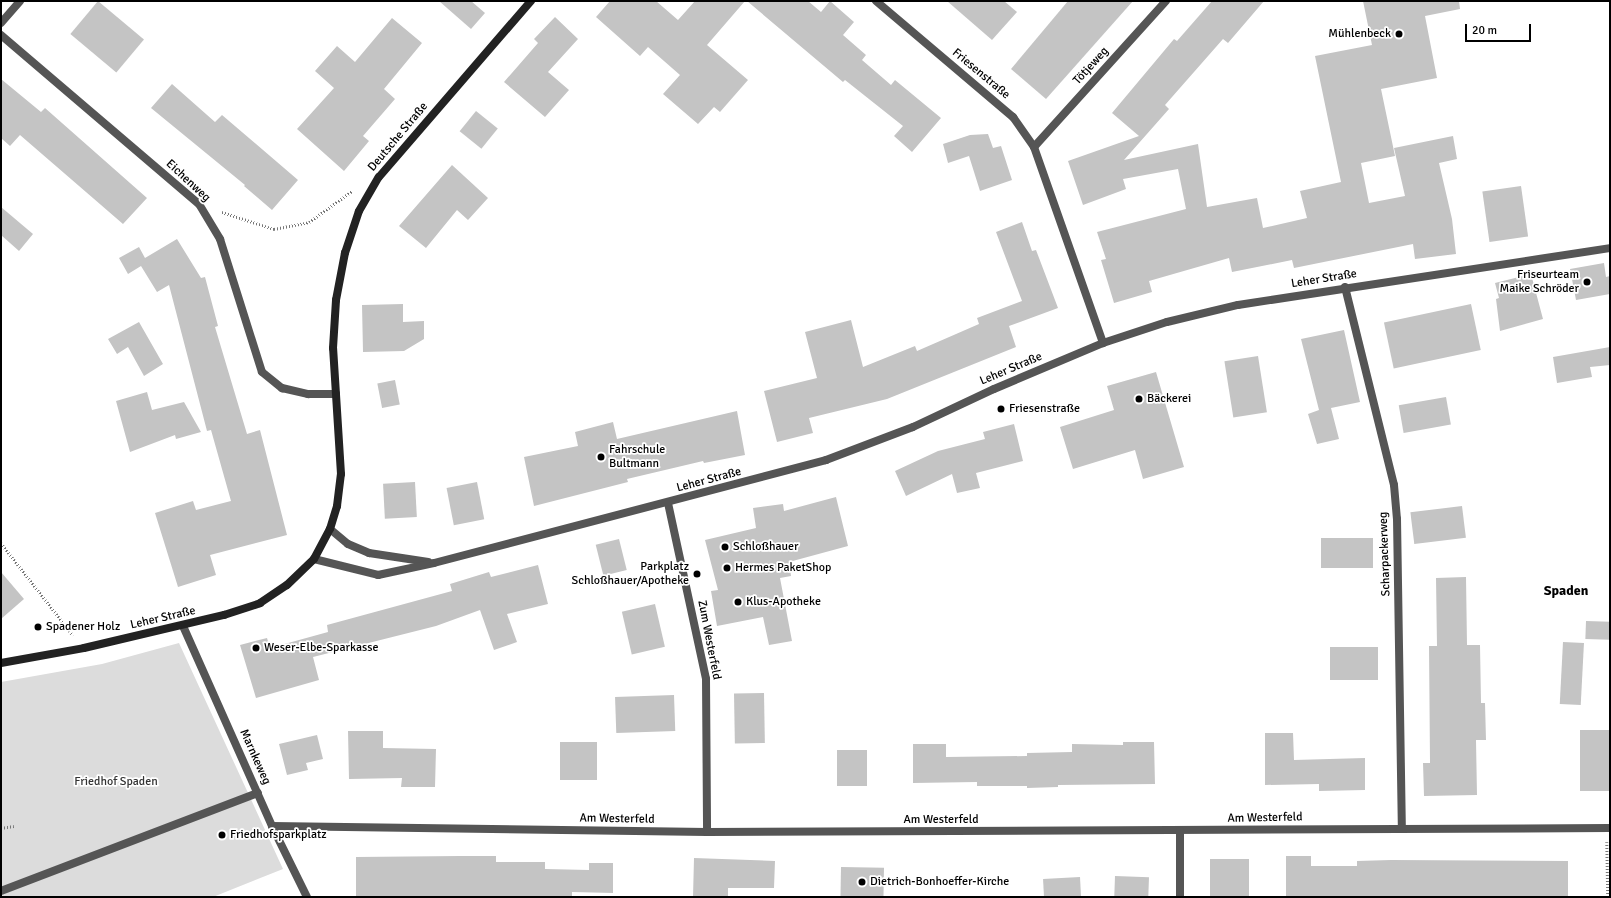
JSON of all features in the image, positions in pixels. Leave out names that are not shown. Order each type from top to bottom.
[{"type":"street","points":[[1,23],[20,1]]},
{"type":"street","name":"Deutsche Straße","points":[[330,530],[337,506],[341,474],[333,348],[336,300],[345,253],[359,211],[378,177],[531,1]]},
{"type":"street","name":"Friesenstraße","points":[[876,1],[1013,116],[1034,147],[1103,343]]},
{"type":"street","name":"Tötjeweg","points":[[1034,147],[1166,1]]},
{"type":"street","name":"Eichenweg","points":[[1,35],[199,204],[220,239],[262,372],[282,388],[308,394],[336,394]]},
{"type":"street","name":"Leher Straße","points":[[314,559],[378,575],[434,563],[668,503],[826,460],[913,427],[994,389],[1103,343],[1167,322],[1238,305],[1344,287],[1610,248]]},
{"type":"street","name":"Scharpackerweg","points":[[1344,287],[1394,485],[1397,527],[1402,827]]},
{"type":"street","name":"Zum Westerfeld","points":[[668,503],[706,679],[707,832]]},
{"type":"street","name":"Leher Straße","points":[[1,663],[84,648],[183,626],[260,603],[287,586],[314,559],[330,530],[348,544],[368,553],[434,563]]},
{"type":"street","name":"Marnkeweg","points":[[183,626],[272,826],[307,897]]},
{"type":"street","points":[[1,891],[258,793]]},
{"type":"street","name":"Am Westerfeld","points":[[272,826],[707,832],[1180,831],[1402,827],[1608,828]]},
{"type":"street","points":[[1180,831],[1180,897]]},
{"type":"path","points":[[199,204],[274,229],[309,222],[344,195],[378,177]]},
{"type":"path","points":[[1,544],[84,648]]},
{"type":"path","points":[[1,828],[14,826]]},
{"type":"path","points":[[1608,828],[1608,897]]},
{"type":"green space","name":"Friedhof Spaden","points":[[179,643],[283,869],[213,897],[1,897],[1,682],[102,664]]},
{"type":"building","points":[[98,1],[144,40],[116,73],[70,34]]},
{"type":"building","points":[[439,1],[471,1],[485,13],[471,29]]},
{"type":"building","points":[[610,1],[656,1],[678,20],[695,1],[745,1],[707,45],[748,80],[720,112],[714,107],[698,124],[663,94],[680,75],[648,47],[640,56],[596,17]]},
{"type":"building","points":[[747,1],[808,1],[821,12],[830,1],[854,22],[843,35],[866,55],[862,60],[891,85],[895,80],[941,118],[912,152],[894,136],[903,126],[845,80],[843,82]]},
{"type":"building","points":[[947,1],[1004,1],[1017,12],[992,40]]},
{"type":"building","points":[[1068,1],[1133,1],[1046,99],[1011,69]]},
{"type":"building","points":[[1212,1],[1264,1],[1228,43],[1223,39],[1165,105],[1169,109],[1124,160],[1198,144],[1207,207],[1257,198],[1263,228],[1307,218],[1300,191],[1341,182],[1315,56],[1372,45],[1363,1],[1459,1],[1460,9],[1425,16],[1437,78],[1381,89],[1395,156],[1361,163],[1369,203],[1405,196],[1394,148],[1453,136],[1457,159],[1439,163],[1452,219],[1456,254],[1415,259],[1413,244],[1294,268],[1292,260],[1232,272],[1229,258],[1149,281],[1152,292],[1114,303],[1101,260],[1106,259],[1097,232],[1186,209],[1178,169],[1123,179],[1126,189],[1083,205],[1068,161],[1139,136],[1112,113],[1174,39],[1177,41]]},
{"type":"building","points":[[555,17],[578,39],[548,72],[569,90],[545,117],[504,82],[538,43],[534,39]]},
{"type":"building","points":[[392,18],[422,43],[384,89],[395,99],[363,136],[369,141],[344,171],[297,129],[334,88],[315,71],[337,46],[355,62]]},
{"type":"building","points":[[1,79],[41,112],[45,108],[147,198],[123,224],[20,135],[10,146],[1,138]]},
{"type":"building","points":[[172,84],[215,122],[222,115],[298,180],[272,210],[244,186],[245,185],[151,108]]},
{"type":"building","points":[[476,111],[498,129],[481,149],[460,131]]},
{"type":"building","points":[[988,134],[993,148],[1001,146],[1012,180],[980,191],[969,156],[948,163],[943,144],[970,135]]},
{"type":"building","points":[[452,165],[488,198],[468,220],[457,210],[426,248],[399,226]]},
{"type":"building","points":[[1521,186],[1528,237],[1489,242],[1482,191]]},
{"type":"building","points":[[1,207],[33,234],[19,251],[1,235]]},
{"type":"building","points":[[1022,222],[1032,251],[1036,250],[1058,308],[1009,326],[1016,347],[887,399],[809,418],[813,433],[777,442],[764,391],[817,378],[805,332],[851,320],[863,367],[915,346],[917,351],[979,324],[977,318],[1022,301],[996,232]]},
{"type":"building","points":[[177,239],[201,278],[205,277],[218,326],[215,327],[247,434],[260,430],[287,535],[210,555],[216,575],[178,587],[155,513],[193,501],[196,510],[231,501],[211,430],[207,431],[169,285],[157,292],[141,266],[128,274],[119,258],[139,247],[145,258]]},
{"type":"building","points":[[1604,263],[1606,277],[1610,276],[1610,294],[1576,300],[1570,269]]},
{"type":"building","points":[[1531,274],[1543,319],[1500,331],[1496,299],[1499,298],[1495,283]]},
{"type":"building","points":[[403,304],[403,322],[424,321],[424,339],[404,351],[363,352],[362,305]]},
{"type":"building","points":[[1471,304],[1481,350],[1394,368],[1384,323]]},
{"type":"building","points":[[139,322],[163,364],[144,376],[128,347],[117,354],[108,339]]},
{"type":"building","points":[[1344,330],[1360,402],[1331,408],[1339,439],[1317,444],[1308,414],[1319,410],[1301,339]]},
{"type":"building","points":[[1610,347],[1610,365],[1590,367],[1592,377],[1557,383],[1553,357]]},
{"type":"building","points":[[1258,356],[1267,412],[1233,418],[1224,361]]},
{"type":"building","points":[[1156,372],[1184,467],[1143,479],[1135,450],[1073,469],[1060,427],[1114,410],[1107,386]]},
{"type":"building","points":[[395,380],[400,405],[382,408],[377,383]]},
{"type":"building","points":[[147,392],[152,410],[184,402],[201,432],[176,439],[175,435],[130,452],[116,401]]},
{"type":"building","points":[[1446,397],[1451,425],[1404,433],[1399,405]]},
{"type":"building","points":[[737,411],[745,455],[704,463],[703,461],[627,479],[628,482],[534,506],[524,457],[578,446],[575,432],[613,422],[617,439]]},
{"type":"building","points":[[1014,424],[1023,461],[976,473],[980,488],[957,493],[952,474],[906,496],[895,471],[938,451],[985,439],[983,432]]},
{"type":"building","points":[[415,482],[417,517],[385,519],[383,484]]},
{"type":"building","points":[[477,482],[484,519],[454,525],[447,488]]},
{"type":"building","points":[[836,497],[848,546],[789,562],[791,576],[780,578],[792,641],[769,645],[763,617],[717,626],[711,591],[718,590],[705,540],[756,528],[753,508],[783,504],[784,511]]},
{"type":"building","points":[[1462,506],[1466,538],[1414,544],[1410,512]]},
{"type":"building","points":[[1321,538],[1373,538],[1373,568],[1321,568]]},
{"type":"building","points":[[619,539],[627,570],[603,576],[596,545]]},
{"type":"building","points":[[538,565],[548,604],[507,614],[517,642],[494,650],[480,610],[436,626],[313,657],[319,680],[256,698],[240,645],[267,638],[270,648],[328,632],[327,625],[452,591],[450,584],[489,572],[491,577]]},
{"type":"building","points":[[1,572],[24,599],[1,619]]},
{"type":"building","points":[[1466,577],[1467,645],[1480,645],[1481,703],[1485,703],[1486,740],[1476,740],[1477,795],[1424,796],[1423,763],[1430,763],[1429,646],[1437,646],[1436,578]]},
{"type":"building","points":[[655,604],[665,647],[632,655],[622,612]]},
{"type":"building","points":[[1586,621],[1610,622],[1609,640],[1585,639]]},
{"type":"building","points":[[1563,642],[1584,643],[1581,705],[1560,704]]},
{"type":"building","points":[[1330,647],[1378,647],[1378,680],[1330,680]]},
{"type":"building","points":[[764,693],[765,743],[735,744],[734,694]]},
{"type":"building","points":[[674,695],[675,731],[616,733],[615,697]]},
{"type":"building","points":[[1580,730],[1610,730],[1610,791],[1580,791]]},
{"type":"building","points":[[348,731],[383,731],[383,748],[436,749],[435,787],[401,787],[402,778],[349,779]]},
{"type":"building","points":[[1265,733],[1293,733],[1294,760],[1365,758],[1365,790],[1319,791],[1319,784],[1265,785]]},
{"type":"building","points":[[317,735],[323,759],[306,763],[308,770],[287,775],[279,744]]},
{"type":"building","points":[[560,742],[597,742],[597,780],[560,780]]},
{"type":"building","points":[[1123,742],[1154,742],[1155,784],[1058,785],[1058,787],[1027,788],[1027,786],[977,786],[977,782],[913,783],[913,744],[946,744],[946,757],[1027,756],[1027,753],[1072,752],[1072,744],[1123,745]]},
{"type":"building","points":[[837,750],[867,750],[867,786],[837,786]]},
{"type":"building","points":[[496,856],[496,862],[545,862],[545,869],[589,870],[589,863],[613,863],[613,893],[572,892],[572,897],[356,897],[356,857]]},
{"type":"building","points":[[1286,856],[1311,856],[1311,866],[1357,866],[1357,861],[1391,860],[1568,861],[1568,896],[1286,897]]},
{"type":"building","points":[[694,858],[775,861],[774,888],[728,888],[728,897],[693,897]]},
{"type":"building","points":[[1210,859],[1249,859],[1249,897],[1210,897]]},
{"type":"building","name":"Dietrich-Bonhoeffer-Kirche","points":[[841,867],[884,868],[883,897],[840,897]]},
{"type":"building","points":[[1115,876],[1149,877],[1148,897],[1114,897]]},
{"type":"building","points":[[1080,877],[1081,897],[1044,897],[1043,879]]},
{"type":"place","name":"Mühlenbeck","points":[[1399,34]]},
{"type":"place","name":"Friseurteam Maike Schröder","points":[[1587,282]]},
{"type":"place","name":"Bäckerei","points":[[1139,399]]},
{"type":"place","name":"Friesenstraße","points":[[1001,409]]},
{"type":"place","name":"Fahrschule Bultmann","points":[[601,457]]},
{"type":"place","name":"Schloßhauer","points":[[725,547]]},
{"type":"place","name":"Hermes PaketShop","points":[[727,568]]},
{"type":"place","name":"Parkplatz Schloßhauer/Apotheke","points":[[697,574]]},
{"type":"place","name":"Klus-Apotheke","points":[[738,602]]},
{"type":"place","name":"Spadener Holz","points":[[38,627]]},
{"type":"place","name":"Weser-Elbe-Sparkasse","points":[[256,648]]},
{"type":"place","name":"Friedhofsparkplatz","points":[[222,835]]},
{"type":"place","name":"Dietrich-Bonhoeffer-Kirche","points":[[862,882]]},
{"type":"district","name":"Spaden","points":[[1566,591]]}]
